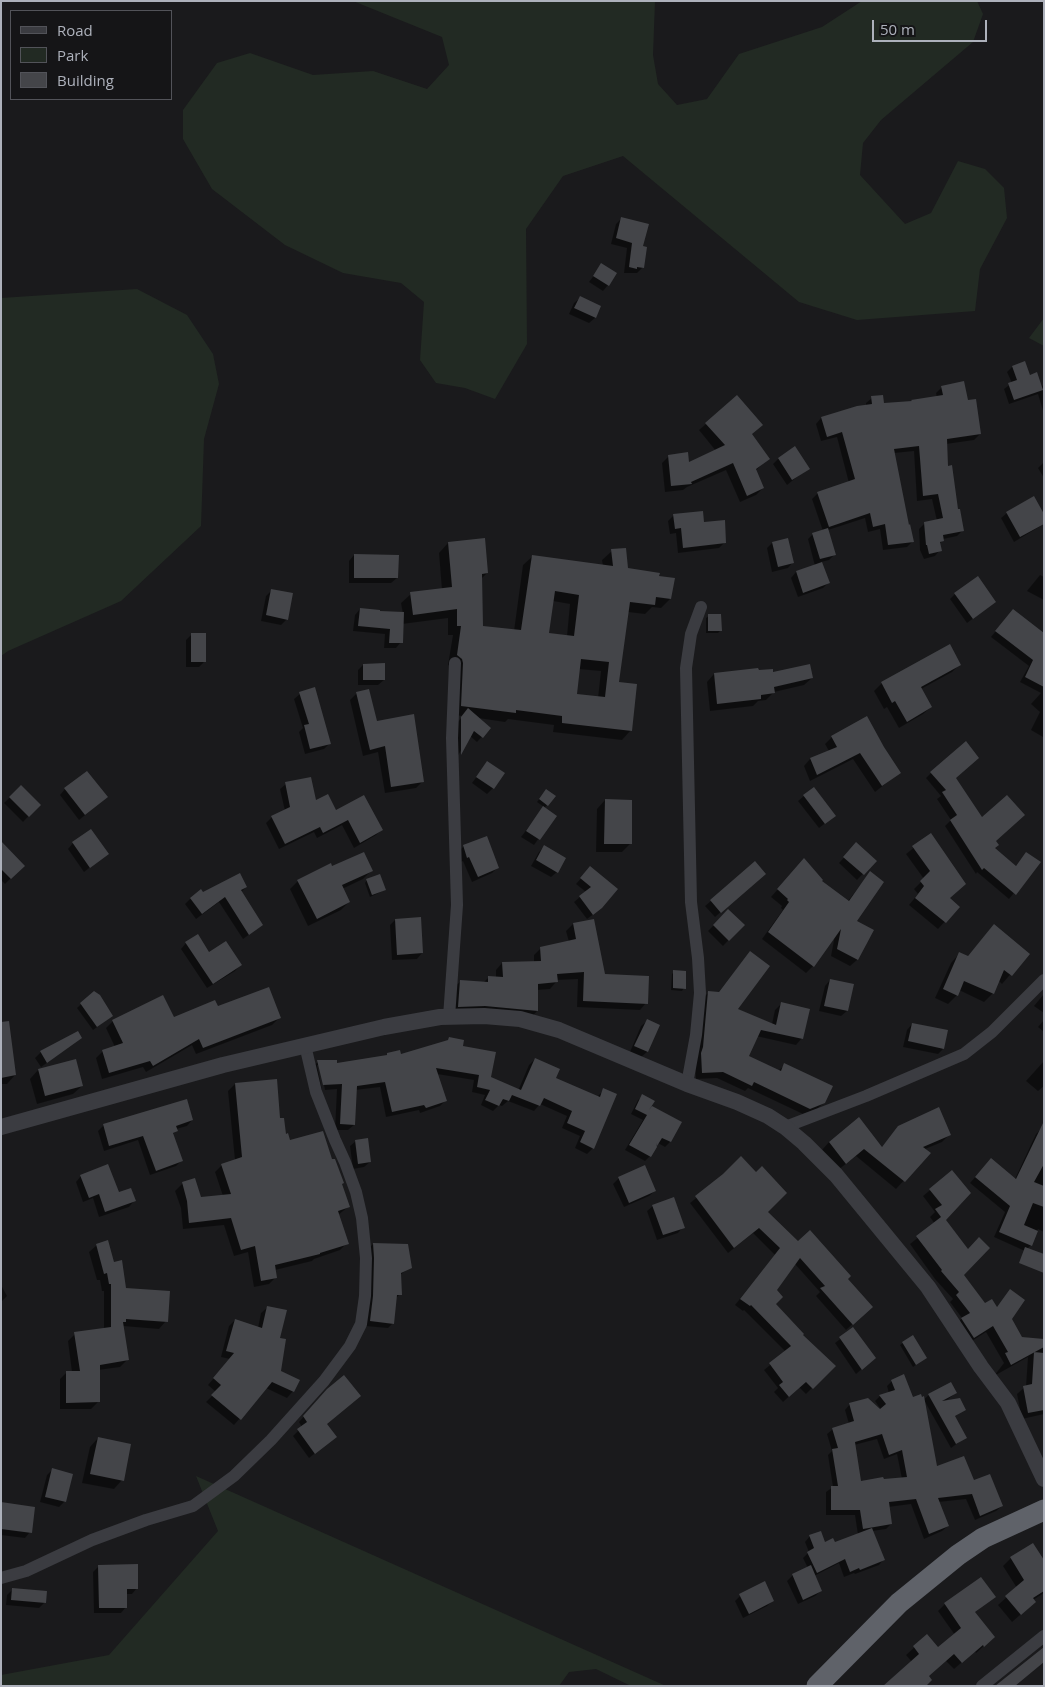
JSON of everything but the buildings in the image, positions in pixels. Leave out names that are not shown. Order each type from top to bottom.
[{"type":"highway","points":[[818,1686],[900,1603],[958,1555],[983,1538],[1044,1510]]},
{"type":"street","points":[[687,1084],[696,1035],[700,994],[698,958],[691,902],[686,668],[690,634],[701,607]]},
{"type":"street","points":[[449,1017],[457,905],[452,738],[455,663]]},
{"type":"street","points":[[785,1127],[866,1096],[964,1054],[992,1032],[1044,980]]},
{"type":"street","points":[[1,1127],[223,1065],[384,1027],[440,1017],[484,1016],[520,1019],[560,1030],[768,1116],[785,1127],[836,1174],[928,1287],[980,1367],[1008,1403],[1044,1479]]},
{"type":"street","points":[[1,1578],[26,1570],[92,1540],[146,1520],[193,1506],[234,1476],[271,1440],[324,1381],[350,1346],[361,1324],[365,1296],[366,1258],[362,1218],[356,1192],[316,1092],[305,1045]]},
{"type":"street","points":[[982,1686],[1044,1636]]},
{"type":"green space","points":[[353,1],[655,1],[653,55],[658,84],[677,105],[707,99],[739,54],[822,27],[862,1],[977,1],[983,14],[973,42],[881,120],[863,143],[860,175],[905,224],[931,213],[958,161],[985,169],[1004,188],[1007,218],[980,269],[975,311],[857,320],[799,302],[623,156],[563,176],[526,229],[527,344],[495,399],[465,388],[436,383],[420,360],[424,302],[401,283],[343,273],[285,245],[212,189],[183,139],[183,110],[217,63],[250,53],[313,75],[373,71],[427,89],[449,65],[442,37]]},
{"type":"green space","points":[[137,289],[187,315],[213,354],[219,384],[204,439],[201,526],[121,601],[8,651],[1,656],[1,298]]},
{"type":"green space","points":[[1044,318],[1044,346],[1029,338]]},
{"type":"green space","points":[[196,1476],[666,1686],[631,1686],[596,1669],[569,1672],[559,1686],[1,1686],[1,1675],[109,1655],[218,1531]]}]
